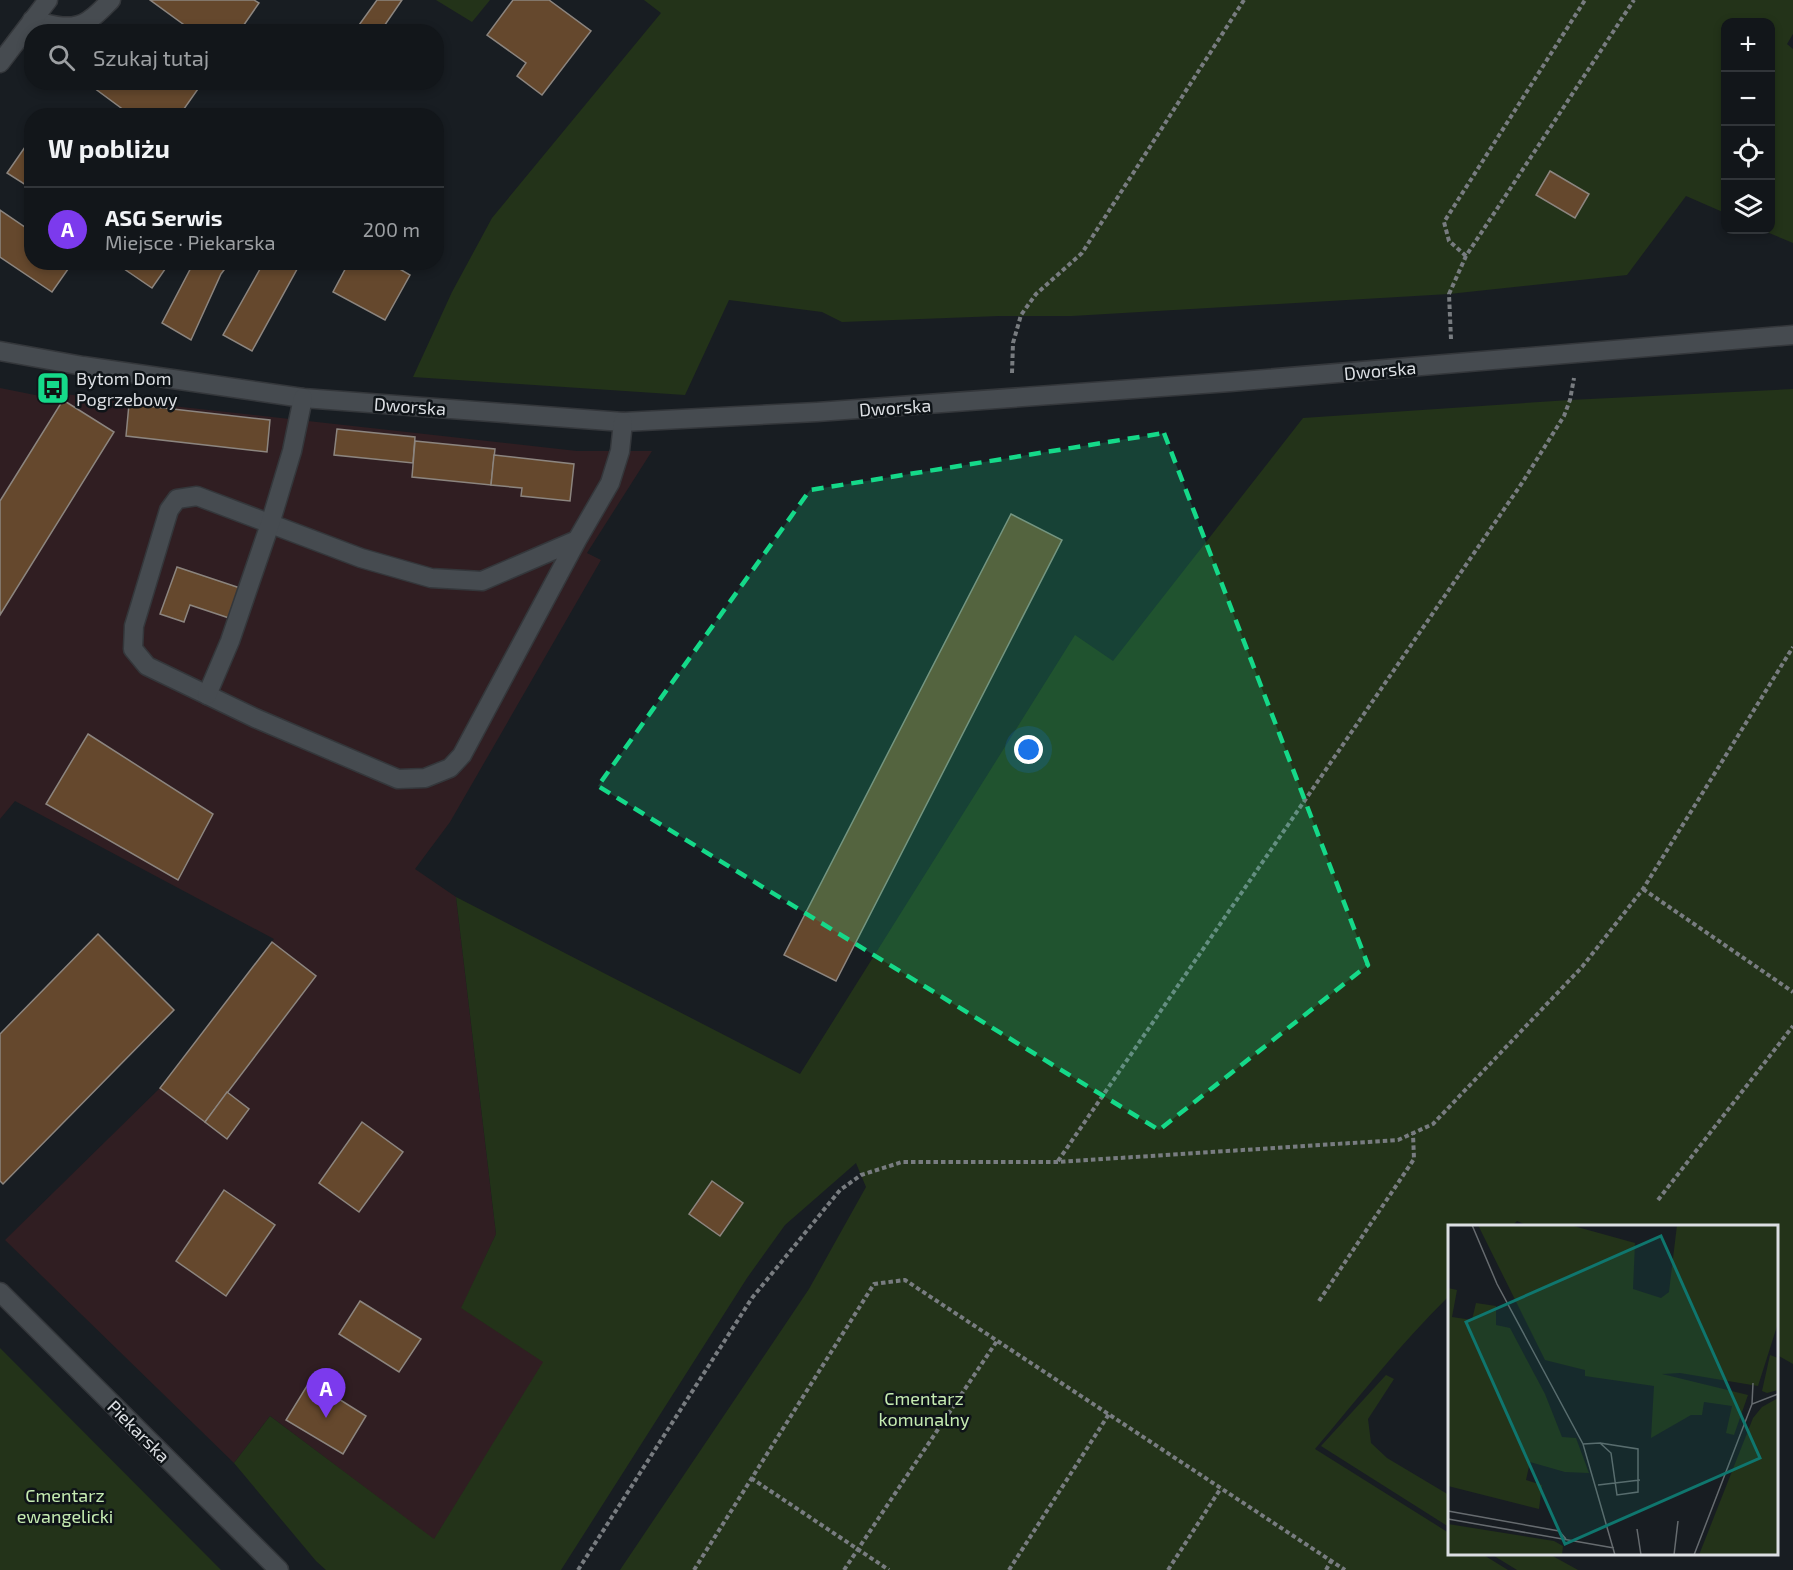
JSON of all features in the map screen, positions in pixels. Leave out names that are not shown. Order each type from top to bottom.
[{"type":"street","points":[[29,24],[48,0]]},
{"type":"street","points":[[82,24],[88,22],[111,0]]},
{"type":"street","points":[[32,20],[46,24]]},
{"type":"street","points":[[0,63],[24,31]]},
{"type":"street","name":"Dworska","points":[[0,351],[83,366],[303,398],[623,422],[817,412],[1230,382],[1793,335]]},
{"type":"street","points":[[207,695],[230,641],[270,524],[292,451],[303,398]]},
{"type":"street","points":[[578,540],[482,581],[431,578],[361,558],[197,496],[177,499],[169,510],[134,626],[133,649],[147,666],[255,718],[398,779],[425,777],[450,768],[462,755],[610,483],[620,451],[623,422]]},
{"type":"street","name":"Piekarska","points":[[0,1292],[279,1570]]},
{"type":"path","points":[[1011,398],[1013,343],[1021,315],[1036,294],[1082,253],[1244,0]]},
{"type":"path","points":[[1466,256],[1449,241],[1444,222],[1585,0]]},
{"type":"path","points":[[1453,363],[1449,294],[1466,256],[1634,0]]},
{"type":"path","points":[[1057,1162],[1522,483],[1564,416],[1570,400],[1577,353]]},
{"type":"path","points":[[578,1570],[752,1298],[840,1190],[861,1175],[902,1162],[1057,1162],[1398,1140],[1433,1124],[1582,967],[1643,889],[1793,647]]},
{"type":"path","points":[[1643,889],[1793,992]]},
{"type":"path","points":[[1658,1200],[1793,1026]]},
{"type":"path","points":[[1319,1301],[1414,1159],[1413,1134]]},
{"type":"path","points":[[694,1570],[874,1284],[905,1280],[1345,1570]]},
{"type":"path","points":[[844,1570],[997,1341]]},
{"type":"path","points":[[1009,1570],[1109,1414]]},
{"type":"path","points":[[751,1478],[889,1570]]},
{"type":"path","points":[[1168,1570],[1221,1488]]},
{"type":"path","points":[[1326,1570],[1331,1561]]},
{"type":"highlighted area","points":[[1164,433],[1368,965],[1159,1130],[598,786],[810,490]]},
{"type":"shaded area","points":[[0,388],[60,400],[64,394],[577,451],[652,451],[587,553],[601,560],[450,822],[415,869],[456,897],[496,1234],[462,1308],[544,1362],[434,1540],[270,1416],[234,1463],[5,1240],[160,1088],[274,939],[15,801],[0,819]]},
{"type":"green space","points":[[436,0],[490,0],[472,22]]},
{"type":"green space","points":[[644,0],[1793,0],[1793,34],[1787,44],[1793,49],[1793,243],[1772,234],[1775,234],[1775,18],[1721,18],[1721,211],[1686,196],[1627,275],[1449,294],[1072,316],[999,316],[842,322],[822,312],[729,300],[685,395],[413,377],[452,292],[492,218],[661,13]]},
{"type":"green space","name":"Cmentarz komunalny","points":[[1793,389],[1793,1364],[1778,1356],[1778,1225],[1526,1225],[1517,1221],[1513,1225],[1448,1225],[1448,1297],[1397,1351],[1315,1449],[1448,1532],[1448,1555],[1484,1555],[1508,1570],[620,1570],[809,1289],[866,1187],[856,1163],[785,1225],[747,1278],[561,1570],[326,1570],[316,1561],[234,1463],[270,1416],[434,1539],[543,1362],[461,1308],[496,1234],[456,897],[800,1074],[1075,635],[1113,661],[1303,418],[1570,400]]},
{"type":"green space","name":"Cmentarz ewangelicki","points":[[0,1348],[221,1570],[0,1570]]},
{"type":"green space","points":[[1386,1375],[1394,1379],[1368,1419],[1371,1443],[1387,1458],[1448,1494],[1448,1526],[1321,1446]]},
{"type":"green space","points":[[1493,1555],[1551,1555],[1578,1570],[1517,1570]]},
{"type":"building","points":[[150,0],[254,0],[259,3],[245,24],[183,24]]},
{"type":"building","points":[[377,0],[402,0],[386,24],[360,24]]},
{"type":"building","points":[[513,0],[549,0],[591,31],[542,95],[517,76],[526,63],[487,35]]},
{"type":"building","points":[[97,90],[197,90],[185,108],[121,108]]},
{"type":"building","points":[[24,149],[24,184],[7,173]]},
{"type":"building","points":[[1550,171],[1589,194],[1575,218],[1536,195]]},
{"type":"building","points":[[0,210],[24,226],[24,270],[67,270],[52,292],[0,257]]},
{"type":"building","points":[[126,270],[164,270],[152,288]]},
{"type":"building","points":[[190,270],[224,270],[191,340],[162,323]]},
{"type":"building","points":[[260,270],[297,270],[252,351],[223,335]]},
{"type":"building","points":[[345,270],[402,270],[410,275],[385,320],[333,292]]},
{"type":"building","points":[[63,400],[114,432],[0,615],[0,501]]},
{"type":"building","points":[[129,404],[270,420],[267,452],[126,436]]},
{"type":"building","points":[[337,429],[415,437],[413,463],[334,455]]},
{"type":"building","points":[[415,441],[495,449],[491,485],[412,477]]},
{"type":"building","points":[[494,455],[574,464],[570,501],[521,496],[522,488],[491,485]]},
{"type":"building","points":[[1011,514],[1062,540],[836,981],[784,955]]},
{"type":"building","points":[[177,567],[243,589],[232,619],[190,605],[184,622],[160,614]]},
{"type":"building","points":[[88,734],[213,814],[178,880],[46,804]]},
{"type":"building","points":[[98,934],[174,1010],[3,1184],[0,1181],[0,1034]]},
{"type":"building","points":[[272,942],[316,976],[205,1122],[160,1088]]},
{"type":"building","points":[[227,1092],[249,1109],[227,1139],[205,1122]]},
{"type":"building","points":[[362,1122],[403,1152],[359,1212],[319,1183]]},
{"type":"building","points":[[712,1181],[743,1203],[720,1236],[689,1214]]},
{"type":"building","points":[[224,1190],[275,1225],[226,1296],[176,1261]]},
{"type":"building","points":[[360,1301],[421,1339],[399,1372],[339,1334]]},
{"type":"building","points":[[310,1381],[366,1416],[343,1454],[286,1420]]},
{"type":"place","name":"Bytom Dom Pogrzebowy","points":[[53,388]]},
{"type":"place","name":"ASG Serwis","points":[[326,1418]]}]
